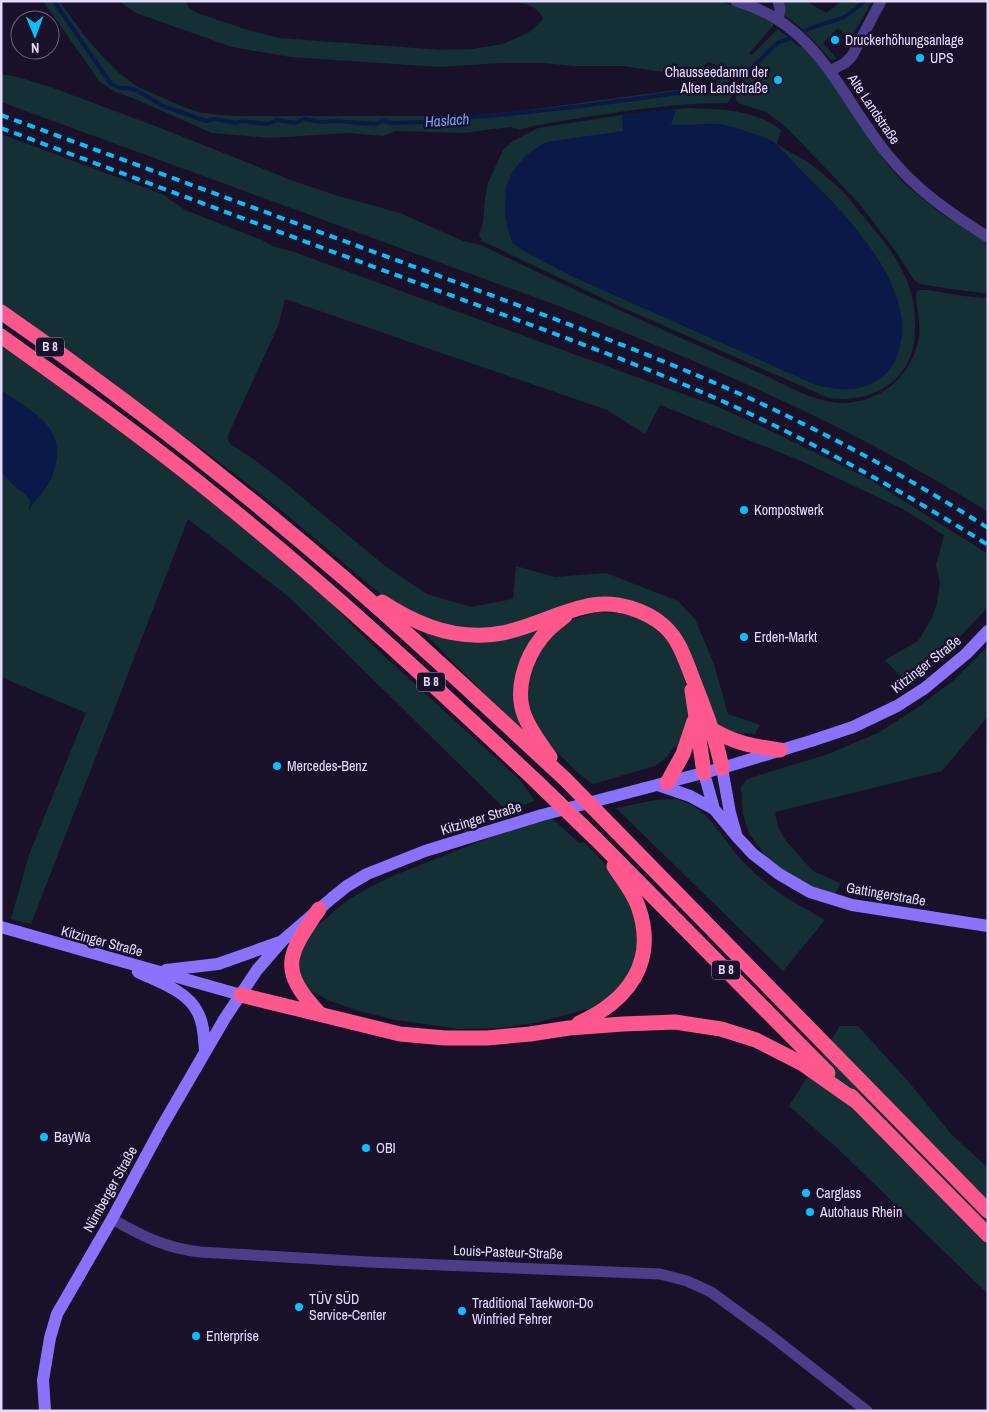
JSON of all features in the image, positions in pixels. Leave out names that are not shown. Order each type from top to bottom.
[{"type":"highway","name":"B 8","points":[[1,312],[143,415],[224,478],[345,578],[426,651],[565,779],[988,1211]]},
{"type":"highway","name":"B 8","points":[[1,336],[207,489],[279,548],[415,667],[595,838],[988,1235]]},
{"type":"highway","points":[[345,578],[403,615],[430,627],[456,634],[485,635],[512,631],[570,611],[594,605],[620,606],[643,612],[664,626],[681,649],[713,730],[722,768]]},
{"type":"highway","points":[[565,779],[537,739],[525,716],[521,695],[521,679],[530,654],[543,635],[570,611]]},
{"type":"highway","points":[[690,672],[704,773]]},
{"type":"highway","points":[[662,784],[683,754],[695,717]]},
{"type":"highway","points":[[713,730],[730,740],[748,746],[780,750]]},
{"type":"highway","points":[[569,1028],[598,1014],[613,1004],[637,973],[643,956],[645,941],[638,906],[595,838]]},
{"type":"highway","points":[[319,909],[294,947],[291,962],[294,978],[300,991],[320,1014]]},
{"type":"highway","points":[[241,994],[400,1034],[445,1038],[504,1036],[569,1028],[675,1022],[721,1029],[756,1040],[803,1064],[857,1102]]},
{"type":"street","name":"Alte Landstraße","points":[[736,1],[778,20],[807,43],[830,71],[887,155],[918,189],[956,217],[988,237]]},
{"type":"street","points":[[778,1],[780,9],[778,20]]},
{"type":"street","points":[[830,71],[845,63],[852,56],[881,1]]},
{"type":"street","name":"Kitzinger Straße","points":[[2,928],[241,994],[257,970],[282,941],[347,886],[368,874],[425,851],[542,815],[722,768],[853,727],[897,706],[926,688],[966,654],[988,631]]},
{"type":"street","name":"Gattingerstraße","points":[[722,768],[730,813],[738,838]]},
{"type":"street","name":"Gattingerstraße","points":[[704,773],[714,808],[738,838],[753,854],[778,874],[810,892],[852,906],[988,926]]},
{"type":"street","points":[[662,784],[714,808]]},
{"type":"street","points":[[157,971],[218,964],[282,941]]},
{"type":"street","points":[[114,960],[175,990],[188,1000],[198,1013],[202,1026],[205,1051]]},
{"type":"street","name":"Nürnberger Straße","points":[[45,1411],[43,1380],[50,1338],[57,1314],[205,1051],[241,994]]},
{"type":"street","name":"Louis-Pasteur-Straße","points":[[112,1219],[139,1235],[160,1244],[200,1252],[369,1262],[660,1274],[687,1281],[711,1292],[770,1335],[867,1411]]},
{"type":"green space","points":[[43,1],[59,1],[102,56],[119,73],[138,87],[202,113],[234,116],[459,116],[521,111],[712,85],[723,78],[727,70],[709,62],[700,68],[663,72],[623,66],[501,63],[439,67],[290,57],[232,47],[136,13],[119,1],[186,1],[189,8],[197,13],[279,38],[442,50],[472,49],[503,44],[530,32],[543,19],[538,11],[532,7],[515,1],[717,1],[749,10],[773,22],[773,26],[749,53],[752,55],[778,29],[799,47],[802,46],[820,66],[889,167],[905,184],[940,213],[984,240],[988,250],[988,294],[920,284],[914,280],[897,253],[858,202],[785,126],[766,112],[738,103],[736,99],[736,86],[745,82],[733,71],[728,79],[731,98],[727,103],[678,105],[630,110],[519,130],[510,127],[463,133],[395,131],[383,136],[348,133],[270,138],[212,133],[114,91],[100,82],[60,25],[60,10],[49,10]]},
{"type":"green space","points":[[781,1],[806,1],[826,13],[842,1],[872,1],[852,37],[847,38],[838,28],[823,43],[837,59],[831,60],[815,41],[784,15]]},
{"type":"green space","points":[[1,74],[18,77],[56,89],[291,180],[335,195],[400,213],[463,241],[481,245],[796,391],[831,402],[856,402],[868,399],[891,386],[908,367],[914,355],[919,337],[916,296],[920,290],[988,298],[988,512],[886,452],[834,425],[674,353],[564,308],[1,102]]},
{"type":"green space","points":[[687,108],[724,110],[748,114],[771,123],[781,130],[777,144],[812,165],[838,187],[884,241],[907,280],[914,310],[915,327],[913,345],[908,362],[901,373],[886,386],[878,391],[859,397],[849,399],[829,398],[619,306],[482,241],[479,235],[483,223],[488,183],[503,150],[513,141],[538,128],[622,115]]},
{"type":"green space","points":[[1,134],[162,194],[185,210],[262,240],[272,246],[294,252],[716,406],[767,429],[869,479],[988,554],[988,607],[957,640],[932,660],[903,679],[885,660],[918,641],[932,618],[937,604],[940,582],[936,565],[944,535],[903,509],[799,460],[660,405],[645,434],[607,410],[285,299],[278,326],[228,435],[230,444],[285,483],[385,566],[427,594],[471,607],[513,599],[516,566],[555,577],[606,573],[678,601],[695,619],[714,664],[728,714],[760,725],[755,734],[734,732],[732,734],[718,724],[687,645],[623,599],[511,627],[461,632],[392,604],[281,510],[209,454],[1,308]]},
{"type":"green space","points":[[1,345],[184,478],[312,582],[382,654],[521,781],[535,801],[506,810],[289,597],[188,519],[31,924],[11,919],[29,855],[86,713],[1,677]]},
{"type":"green space","points":[[598,612],[638,618],[666,639],[680,664],[687,693],[688,708],[680,749],[674,747],[667,757],[655,766],[593,784],[550,745],[538,729],[529,707],[528,686],[537,655],[548,638],[571,621]]},
{"type":"green space","points":[[555,619],[519,678],[530,739],[421,630],[457,638]]},
{"type":"green space","points":[[988,646],[988,716],[942,771],[775,812],[778,827],[786,841],[813,871],[840,883],[834,898],[781,871],[765,855],[749,833],[743,814],[741,787],[747,779],[828,754],[878,733],[917,708],[954,680]]},
{"type":"green space","points":[[675,799],[695,808],[710,820],[736,854],[771,887],[825,920],[783,971],[616,808],[656,800]]},
{"type":"green space","points":[[547,818],[553,819],[579,843],[584,842],[598,856],[626,891],[635,907],[641,949],[620,989],[591,1008],[540,1022],[502,1028],[460,1029],[396,1020],[359,1011],[328,1000],[308,989],[298,973],[301,945],[312,930],[348,900],[395,875],[491,837]]},
{"type":"green space","points":[[840,1026],[858,1026],[907,1080],[952,1135],[988,1168],[988,1294],[836,1147],[789,1106]]},
{"type":"water","points":[[676,109],[671,125],[720,124],[771,140],[819,188],[855,228],[887,274],[897,299],[902,323],[900,346],[894,364],[885,375],[873,383],[857,388],[834,389],[816,385],[571,276],[520,249],[512,242],[505,212],[506,187],[513,171],[526,155],[546,142],[623,131],[622,115]]},
{"type":"water","points":[[1,390],[27,407],[47,425],[54,436],[57,448],[56,462],[51,479],[29,510],[30,501],[28,497],[1,472]]},
{"type":"waterway","name":"Haslach","points":[[54,1],[111,84],[120,88],[138,91],[163,106],[206,121],[214,119],[236,123],[243,121],[267,124],[277,120],[296,123],[304,119],[320,122],[335,121],[375,124],[383,121],[393,123],[454,121],[460,118],[560,109],[725,86],[736,82],[779,42],[811,28],[845,17],[865,1]]},
{"type":"railway","points":[[1,115],[547,316],[707,380],[747,397],[839,442],[930,492],[988,528]]},
{"type":"railway","points":[[1,128],[586,345],[664,376],[774,425],[836,457],[898,491],[988,545]]},
{"type":"place","name":"Druckerhöhungsanlage","points":[[835,40]]},
{"type":"place","name":"UPS","points":[[920,58]]},
{"type":"place","name":"Chausseedamm der Alten Landstraße","points":[[778,80]]},
{"type":"place","name":"Kompostwerk","points":[[744,510]]},
{"type":"place","name":"Erden-Markt","points":[[744,637]]},
{"type":"place","name":"Mercedes-Benz","points":[[277,766]]},
{"type":"place","name":"BayWa","points":[[44,1137]]},
{"type":"place","name":"OBI","points":[[366,1148]]},
{"type":"place","name":"Carglass","points":[[806,1193]]},
{"type":"place","name":"Autohaus Rhein","points":[[810,1212]]},
{"type":"place","name":"TÜV SÜD Service-Center","points":[[299,1307]]},
{"type":"place","name":"Traditional Taekwon-Do Winfried Fehrer","points":[[462,1311]]},
{"type":"place","name":"Enterprise","points":[[196,1336]]}]
